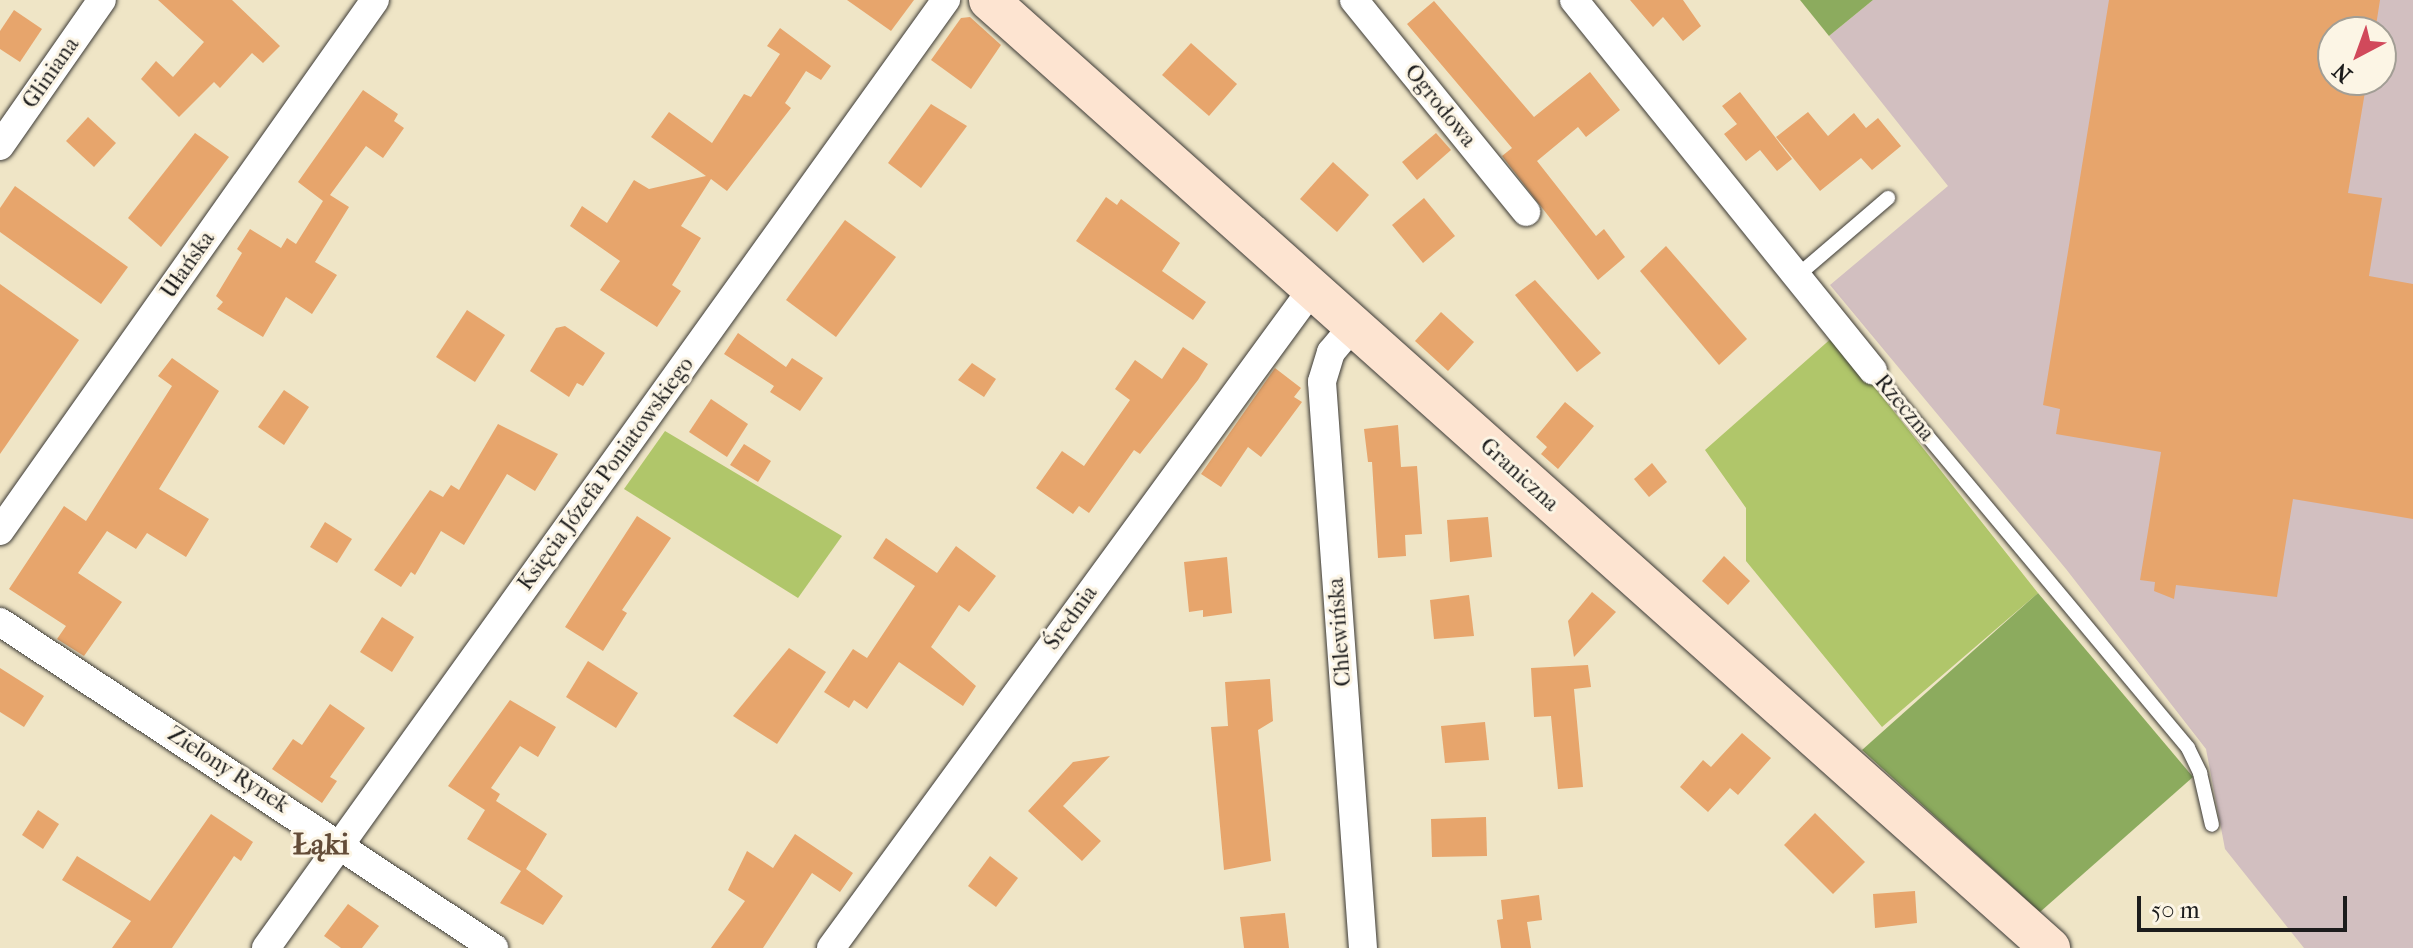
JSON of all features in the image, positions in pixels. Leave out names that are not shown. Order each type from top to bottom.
[{"type":"street","name":"Gliniana","points":[[0,146],[102,0]]},
{"type":"street","name":"Ułańska","points":[[0,531],[375,0]]},
{"type":"street","name":"Księcia Józefa Poniatowskiego","points":[[266,948],[946,0]]},
{"type":"street","name":"Graniczna","points":[[989,0],[2050,948]]},
{"type":"street","name":"Ogrodowa","points":[[1354,0],[1526,212]]},
{"type":"street","name":"Rzeczna","points":[[1574,0],[1873,371]]},
{"type":"street","name":"Średnia","points":[[831,948],[1312,289]]},
{"type":"street","name":"Chlewińska","points":[[1353,326],[1331,352],[1322,382],[1363,948]]},
{"type":"street","name":"Zielony Rynek","points":[[0,622],[341,844],[494,948]]},
{"type":"lane","points":[[1797,276],[1888,198]]},
{"type":"lane","name":"Rzeczna","points":[[1873,371],[2188,748],[2200,773],[2212,825]]},
{"type":"shaded area","points":[[1873,0],[2413,0],[2413,948],[2304,948],[2225,849],[2206,749],[2066,569],[1830,285],[1948,186],[1829,36]]},
{"type":"green space","points":[[1800,0],[1873,0],[1829,36]]},
{"type":"green space","points":[[1834,336],[2038,593],[1882,727],[1746,561],[1746,508],[1705,450]]},
{"type":"green space","points":[[665,431],[842,536],[798,598],[624,489]]},
{"type":"green space","points":[[2038,593],[2193,777],[2040,912],[1862,750]]},
{"type":"building","points":[[158,0],[232,0],[280,46],[263,63],[252,53],[220,88],[214,82],[179,117],[141,79],[156,61],[173,77],[204,42]]},
{"type":"building","points":[[847,0],[914,0],[891,31]]},
{"type":"building","points":[[1630,0],[1683,0],[1701,26],[1683,41],[1663,17],[1653,27]]},
{"type":"building","points":[[2109,0],[2380,0],[2378,16],[2317,16],[2317,96],[2364,96],[2348,193],[2382,198],[2369,276],[2413,284],[2413,519],[2293,499],[2277,597],[2176,585],[2174,599],[2154,591],[2155,582],[2140,580],[2161,452],[2056,434],[2060,409],[2043,405]]},
{"type":"building","points":[[1434,1],[1534,117],[1590,72],[1620,110],[1586,137],[1578,127],[1537,161],[1596,236],[1604,229],[1625,257],[1598,280],[1502,156],[1512,148],[1407,24]]},
{"type":"building","points":[[14,10],[42,29],[20,62],[0,49],[0,31]]},
{"type":"building","points":[[970,17],[1001,45],[971,89],[931,60],[961,18]]},
{"type":"building","points":[[780,28],[831,66],[821,80],[806,71],[785,103],[791,108],[727,191],[711,179],[681,226],[701,238],[672,285],[681,291],[657,327],[600,290],[620,261],[570,226],[582,206],[607,223],[634,180],[649,189],[706,176],[651,137],[669,112],[712,143],[744,94],[751,97],[780,54],[767,46]]},
{"type":"building","points":[[1191,43],[1237,84],[1209,116],[1162,75]]},
{"type":"building","points":[[363,90],[398,114],[394,121],[404,128],[383,158],[366,146],[330,195],[349,207],[315,262],[337,275],[312,314],[286,297],[263,337],[217,309],[223,302],[216,296],[242,253],[237,249],[250,229],[281,248],[287,238],[296,244],[323,201],[298,182]]},
{"type":"building","points":[[1740,92],[1792,159],[1777,171],[1760,150],[1746,161],[1724,134],[1737,124],[1722,106]]},
{"type":"building","points":[[931,104],[967,126],[921,188],[888,163]]},
{"type":"building","points":[[1808,112],[1828,136],[1854,113],[1866,128],[1878,118],[1901,146],[1872,170],[1861,158],[1820,191],[1776,137]]},
{"type":"building","points":[[88,117],[116,143],[94,167],[66,141]]},
{"type":"building","points":[[195,133],[229,157],[161,247],[128,218]]},
{"type":"building","points":[[1436,133],[1451,150],[1417,180],[1402,162]]},
{"type":"building","points":[[1333,162],[1369,195],[1337,232],[1300,199]]},
{"type":"building","points":[[15,186],[128,267],[101,304],[0,232],[0,208]]},
{"type":"building","points":[[1106,197],[1117,205],[1121,199],[1180,243],[1162,271],[1206,302],[1193,320],[1076,241]]},
{"type":"building","points":[[1424,198],[1455,236],[1423,263],[1392,225]]},
{"type":"building","points":[[845,220],[896,257],[836,337],[786,300]]},
{"type":"building","points":[[1666,246],[1747,339],[1719,365],[1640,271]]},
{"type":"building","points":[[1535,280],[1601,353],[1577,372],[1515,295]]},
{"type":"building","points":[[0,284],[79,340],[0,454]]},
{"type":"building","points":[[467,310],[505,335],[475,382],[436,357]]},
{"type":"building","points":[[1441,312],[1474,342],[1448,371],[1415,341]]},
{"type":"building","points":[[565,326],[605,353],[583,386],[577,383],[569,397],[530,371],[556,328]]},
{"type":"building","points":[[738,333],[786,367],[792,358],[823,378],[800,411],[770,392],[774,386],[724,354]]},
{"type":"building","points":[[1183,347],[1208,364],[1140,454],[1134,450],[1089,513],[1079,506],[1073,514],[1036,488],[1062,451],[1084,466],[1130,400],[1115,389],[1135,360],[1162,379]]},
{"type":"building","points":[[172,358],[219,391],[159,489],[209,519],[186,557],[147,533],[136,549],[107,531],[78,573],[122,602],[84,656],[57,639],[66,626],[9,589],[64,506],[86,521],[172,386],[158,376]]},
{"type":"building","points":[[972,363],[996,379],[984,397],[958,380]]},
{"type":"building","points":[[1275,368],[1301,388],[1294,397],[1302,402],[1261,457],[1248,447],[1221,487],[1201,474]]},
{"type":"building","points":[[284,390],[309,407],[284,445],[258,427]]},
{"type":"building","points":[[711,399],[748,424],[727,457],[689,432]]},
{"type":"building","points":[[1565,402],[1594,426],[1558,469],[1541,454],[1547,447],[1536,437]]},
{"type":"building","points":[[498,424],[558,454],[535,491],[507,474],[464,545],[441,531],[415,575],[411,572],[401,587],[374,570],[430,490],[443,497],[451,485],[459,490]]},
{"type":"building","points":[[1398,425],[1401,467],[1417,466],[1422,534],[1405,535],[1406,556],[1378,558],[1372,462],[1368,462],[1364,429]]},
{"type":"building","points":[[744,444],[771,461],[758,482],[730,465]]},
{"type":"building","points":[[1652,463],[1667,482],[1649,497],[1634,479]]},
{"type":"building","points":[[637,516],[671,538],[622,610],[627,613],[603,651],[565,627]]},
{"type":"building","points":[[1488,517],[1492,557],[1450,562],[1447,520]]},
{"type":"building","points":[[325,522],[352,539],[337,563],[310,547]]},
{"type":"building","points":[[886,538],[937,573],[956,546],[996,576],[969,612],[959,605],[931,647],[976,686],[963,706],[899,662],[867,709],[854,700],[849,708],[824,692],[853,649],[867,658],[915,586],[873,558]]},
{"type":"building","points":[[1724,556],[1750,581],[1728,605],[1702,581]]},
{"type":"building","points":[[1227,557],[1232,613],[1203,617],[1203,610],[1189,612],[1184,562]]},
{"type":"building","points":[[1592,592],[1616,612],[1574,657],[1568,621]]},
{"type":"building","points":[[1469,595],[1474,636],[1434,639],[1430,600]]},
{"type":"building","points":[[382,617],[414,637],[392,672],[360,652]]},
{"type":"building","points":[[789,648],[826,672],[777,744],[733,716]]},
{"type":"building","points":[[588,661],[638,693],[616,728],[566,697]]},
{"type":"building","points":[[1588,665],[1591,687],[1574,689],[1583,787],[1558,789],[1551,716],[1534,717],[1531,668]]},
{"type":"building","points":[[0,668],[44,696],[24,727],[0,712]]},
{"type":"building","points":[[1270,679],[1273,721],[1258,730],[1271,861],[1224,870],[1211,727],[1228,726],[1225,682]]},
{"type":"building","points":[[510,700],[556,727],[538,757],[520,746],[491,788],[500,794],[496,801],[547,834],[526,869],[563,896],[543,925],[500,903],[521,871],[467,839],[485,810],[448,786]]},
{"type":"building","points":[[330,704],[365,728],[330,777],[337,781],[322,803],[272,769],[293,739],[302,745]]},
{"type":"building","points":[[1485,722],[1489,760],[1445,763],[1441,726]]},
{"type":"building","points":[[1742,733],[1771,758],[1738,795],[1730,788],[1708,812],[1680,787],[1703,760],[1711,767]]},
{"type":"building","points":[[1110,756],[1063,806],[1101,841],[1082,861],[1028,811],[1073,762]]},
{"type":"building","points":[[38,810],[59,824],[43,849],[22,835]]},
{"type":"building","points":[[1815,813],[1865,862],[1833,894],[1784,845]]},
{"type":"building","points":[[211,814],[253,842],[241,861],[234,856],[172,948],[112,948],[131,921],[62,880],[77,856],[150,901]]},
{"type":"building","points":[[1486,817],[1487,856],[1432,857],[1431,819]]},
{"type":"building","points":[[795,834],[853,873],[840,892],[812,873],[763,948],[711,948],[745,901],[728,890],[747,851],[773,868]]},
{"type":"building","points":[[990,856],[1018,878],[996,907],[968,886]]},
{"type":"building","points":[[1915,891],[1917,923],[1875,928],[1873,894]]},
{"type":"building","points":[[1539,895],[1542,920],[1527,922],[1531,948],[1501,948],[1497,920],[1503,919],[1501,900]]},
{"type":"building","points":[[348,904],[379,926],[362,948],[341,948],[324,936]]},
{"type":"building","points":[[1285,913],[1289,948],[1244,948],[1240,917]]},
{"type":"district","name":"Łąki","points":[[321,845]]}]
